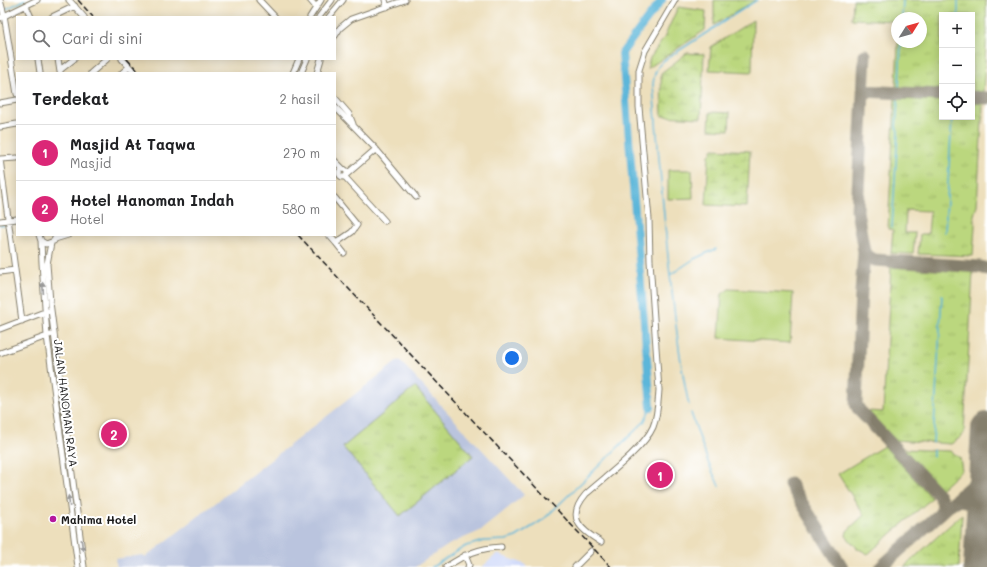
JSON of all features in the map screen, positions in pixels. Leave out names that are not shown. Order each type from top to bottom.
[{"type":"street","points":[[3,15],[37,0]]},
{"type":"street","points":[[69,0],[83,16]]},
{"type":"street","points":[[259,0],[274,16]]},
{"type":"street","points":[[310,0],[316,7]]},
{"type":"street","points":[[311,16],[321,0]]},
{"type":"street","points":[[320,16],[332,0]]},
{"type":"street","points":[[330,16],[343,0]]},
{"type":"street","points":[[385,0],[387,6]]},
{"type":"street","points":[[336,34],[340,28],[351,19],[406,0]]},
{"type":"street","points":[[601,542],[579,526],[575,514],[577,508],[586,494],[632,454],[649,434],[655,422],[658,407],[659,390],[650,261],[649,219],[639,107],[640,70],[646,51],[675,0]]},
{"type":"street","points":[[1,4],[16,88]]},
{"type":"street","points":[[26,6],[31,16]]},
{"type":"street","points":[[55,16],[74,6]]},
{"type":"street","points":[[38,60],[40,72]]},
{"type":"street","points":[[58,60],[60,72]]},
{"type":"street","points":[[60,72],[73,60]]},
{"type":"street","points":[[91,72],[106,60]]},
{"type":"street","points":[[123,60],[134,72]]},
{"type":"street","points":[[293,72],[299,60]]},
{"type":"street","points":[[301,72],[307,60]]},
{"type":"street","points":[[317,72],[321,60]]},
{"type":"street","points":[[123,72],[129,67]]},
{"type":"street","points":[[336,99],[349,114],[353,125]]},
{"type":"street","points":[[0,103],[16,100]]},
{"type":"street","points":[[336,108],[376,149],[416,197]]},
{"type":"street","points":[[0,127],[16,124]]},
{"type":"street","points":[[346,175],[376,149]]},
{"type":"street","points":[[16,158],[0,159],[10,223],[22,321]]},
{"type":"street","points":[[339,172],[346,171],[346,175],[384,220]]},
{"type":"street","points":[[336,199],[357,226],[352,232],[336,243]]},
{"type":"street","points":[[0,221],[10,223],[16,220]]},
{"type":"street","points":[[38,236],[41,241],[46,244],[54,239],[64,236]]},
{"type":"street","points":[[330,236],[344,253]]},
{"type":"street","name":"JALAN HANOMAN RAYA","points":[[54,239],[47,264],[51,309],[84,567]]},
{"type":"street","name":"JALAN HANOMAN RAYA","points":[[41,241],[45,311],[78,567]]},
{"type":"street","points":[[0,272],[15,270]]},
{"type":"street","points":[[0,323],[0,329],[51,309]]},
{"type":"street","points":[[0,353],[54,333]]},
{"type":"street","points":[[446,567],[465,555],[479,549],[501,547]]},
{"type":"street","points":[[575,567],[591,551]]},
{"type":"street","points":[[465,555],[469,565],[468,567]]},
{"type":"shaded area","points":[[399,360],[524,495],[480,531],[450,544],[415,567],[117,567],[115,559],[142,555],[146,557]]},
{"type":"shaded area","points":[[497,554],[525,564],[528,567],[482,567]]},
{"type":"green space","points":[[714,0],[756,0],[714,25]]},
{"type":"green space","points":[[853,0],[986,0],[987,33],[983,92],[975,92],[975,12],[939,12],[939,90],[896,88],[898,48],[927,48],[927,12],[891,12],[891,21],[852,19]]},
{"type":"green space","points":[[678,7],[706,11],[705,30],[647,69],[650,58],[664,38]]},
{"type":"green space","points":[[753,20],[752,72],[709,70],[711,47]]},
{"type":"green space","points":[[687,53],[704,54],[701,118],[662,116],[661,73]]},
{"type":"green space","points":[[895,99],[939,101],[939,120],[975,120],[975,102],[983,103],[977,205],[974,215],[975,226],[973,256],[918,254],[920,234],[928,234],[930,211],[906,210],[905,233],[915,233],[913,254],[891,253],[893,230],[888,229]]},
{"type":"green space","points":[[710,112],[730,113],[729,130],[709,129]]},
{"type":"green space","points":[[712,149],[750,151],[747,207],[706,205],[709,155],[712,152]]},
{"type":"green space","points":[[668,170],[692,170],[693,198],[668,199]]},
{"type":"green space","points":[[891,267],[973,272],[964,432],[961,437],[951,444],[895,440],[868,411],[883,412]]},
{"type":"green space","points":[[729,289],[793,293],[790,343],[719,338],[722,294]]},
{"type":"green space","points":[[415,387],[473,456],[400,516],[343,447]]},
{"type":"green space","points":[[884,446],[932,498],[868,554],[857,548],[846,536],[847,531],[864,515],[838,474]]},
{"type":"green space","points":[[903,449],[950,451],[960,458],[962,470],[941,489]]},
{"type":"green space","points":[[962,514],[959,567],[904,567]]},
{"type":"waterway","points":[[0,12],[25,0]]},
{"type":"waterway","points":[[651,407],[622,53],[662,0]]},
{"type":"waterway","points":[[689,405],[676,326],[667,247],[653,85],[654,78],[657,69],[663,61],[757,0]]},
{"type":"waterway","points":[[902,12],[903,0]]},
{"type":"waterway","points":[[958,0],[958,12]]},
{"type":"waterway","points":[[899,87],[901,48]]},
{"type":"waterway","points":[[892,227],[898,131],[896,127],[898,100]]},
{"type":"waterway","points":[[945,232],[952,120]]},
{"type":"waterway","points":[[0,225],[16,223]]},
{"type":"waterway","points":[[670,275],[694,259],[716,249]]},
{"type":"waterway","points":[[933,443],[942,295]]},
{"type":"waterway","points":[[432,567],[466,546],[484,541],[506,540],[516,537],[544,519],[644,422],[651,407]]},
{"type":"waterway","points":[[691,413],[708,462],[719,486]]},
{"type":"waterway","points":[[933,450],[933,457]]},
{"type":"taxiway","points":[[865,55],[857,211],[864,252],[856,404],[859,410],[939,495],[943,503],[941,513]]},
{"type":"taxiway","points":[[863,91],[939,95]]},
{"type":"taxiway","points":[[975,97],[987,98]]},
{"type":"taxiway","points":[[864,252],[875,260],[980,267],[987,269]]},
{"type":"taxiway","points":[[881,567],[973,484],[980,475],[985,460]]},
{"type":"taxiway","points":[[790,484],[842,567]]},
{"type":"taxiway","points":[[954,502],[968,502],[978,510],[982,519]]},
{"type":"runway","points":[[979,567],[987,428]]},
{"type":"railway","points":[[78,0],[92,16]]},
{"type":"railway","points":[[128,60],[139,72]]},
{"type":"railway","points":[[299,236],[611,567]]},
{"type":"place","name":"Hotel Hanoman Indah","points":[[114,434]]},
{"type":"place","name":"Masjid At Taqwa","points":[[660,475]]},
{"type":"place","name":"Mahima Hotel","points":[[53,519]]}]
